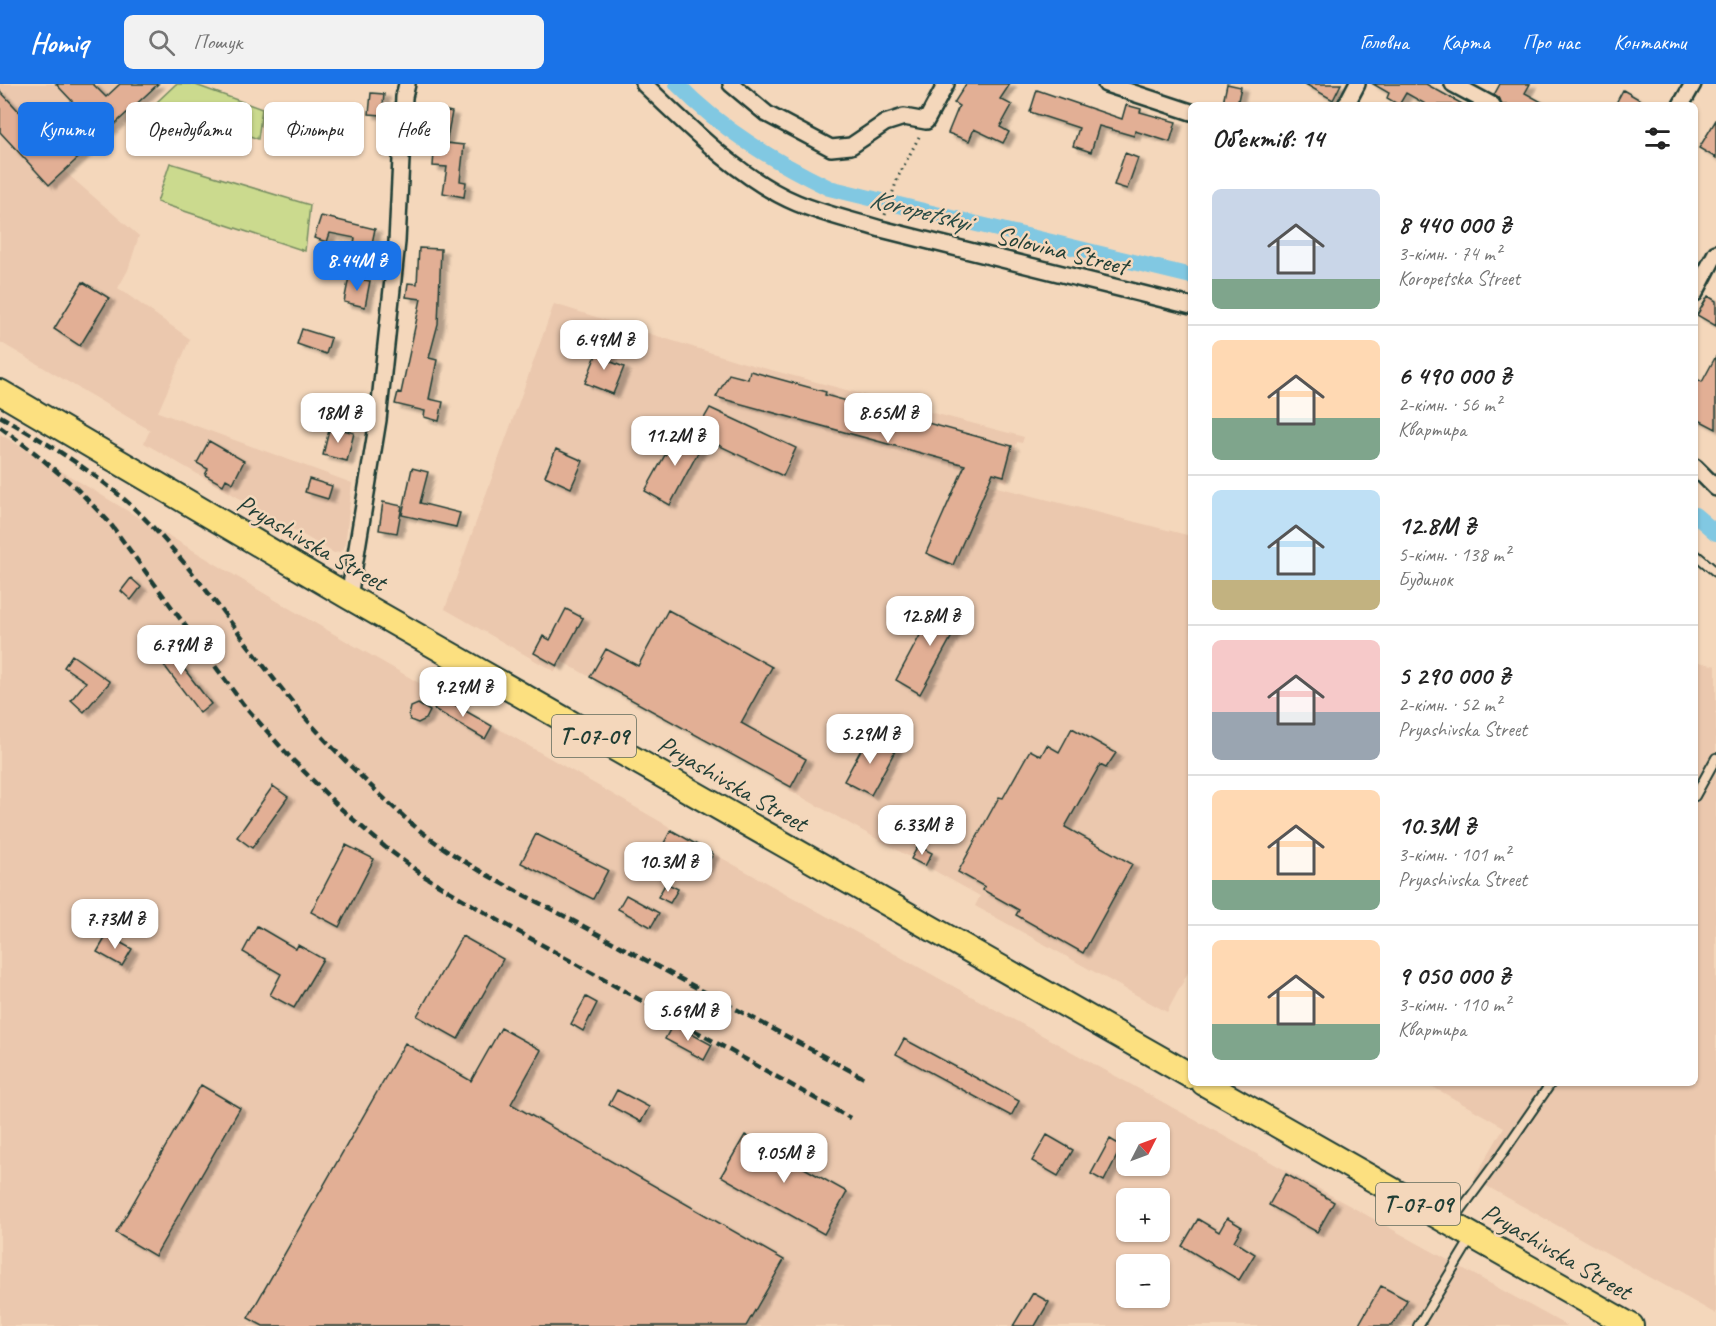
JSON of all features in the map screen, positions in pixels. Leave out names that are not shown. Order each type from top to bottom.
[{"type":"main road","name":"Pryashivska Street","points":[[0,392],[349,597],[1188,1074]]},
{"type":"main road","name":"Pryashivska Street","points":[[1209,1086],[1631,1326]]},
{"type":"street","points":[[349,597],[379,408],[397,242],[404,97],[407,84]]},
{"type":"street","name":"Solovina Street","points":[[644,84],[688,126],[731,162],[795,202],[881,229],[1188,305]]},
{"type":"street","points":[[731,84],[767,114],[831,148],[851,146],[885,123],[904,117],[926,121],[946,84]]},
{"type":"street","points":[[1106,84],[1188,111]]},
{"type":"street","points":[[1348,102],[1357,84]]},
{"type":"street","points":[[1453,84],[1486,102]]},
{"type":"street","points":[[1683,102],[1693,84]]},
{"type":"street","points":[[1698,286],[1716,253]]},
{"type":"street","points":[[1698,470],[1716,488]]},
{"type":"lane","points":[[1698,557],[1716,572]]},
{"type":"lane","points":[[1698,791],[1716,758]]},
{"type":"lane","points":[[1451,1224],[1549,1086]]},
{"type":"lane","points":[[1419,1326],[1473,1236]]},
{"type":"path","points":[[886,214],[895,187],[926,121]]},
{"type":"shaded area","points":[[0,84],[158,84],[139,102],[126,102],[126,114],[114,125],[114,102],[18,102],[18,156],[80,156],[64,171],[139,236],[128,270],[118,288],[190,339],[158,412],[352,483],[345,546],[340,552],[334,553],[144,443],[150,430],[0,342]]},
{"type":"shaded area","points":[[554,304],[741,362],[1024,437],[1022,443],[1017,442],[1007,482],[993,477],[989,485],[1188,535],[1188,973],[1167,1012],[975,906],[980,896],[789,790],[790,787],[561,661],[555,672],[445,609]]},
{"type":"shaded area","points":[[0,434],[287,607],[668,826],[671,830],[1567,1326],[0,1326]]},
{"type":"shaded area","points":[[1698,662],[1716,666],[1716,1314],[1474,1179],[1504,1127],[1431,1086],[1698,1086]]},
{"type":"green space","points":[[176,84],[193,84],[243,102],[157,102]]},
{"type":"green space","points":[[252,105],[262,109],[258,139],[252,137]]},
{"type":"green space","points":[[170,163],[310,205],[305,251],[157,202]]},
{"type":"building","points":[[56,84],[93,84],[106,97],[120,84],[158,84],[139,102],[126,102],[126,114],[114,125],[114,102],[73,102]]},
{"type":"building","points":[[966,84],[1010,84],[1000,99],[1012,105],[1000,127],[1009,132],[1003,143],[974,129],[969,141],[948,133],[959,106],[954,103]]},
{"type":"building","points":[[1227,84],[1241,87],[1238,102],[1223,102]]},
{"type":"building","points":[[1305,84],[1341,84],[1333,100]]},
{"type":"building","points":[[1373,84],[1426,84],[1459,102],[1422,102],[1406,93],[1401,102],[1394,102],[1387,98],[1389,93]]},
{"type":"building","points":[[1500,84],[1530,84],[1525,93],[1542,102],[1501,102],[1494,95]]},
{"type":"building","points":[[1037,90],[1122,119],[1126,105],[1141,109],[1140,112],[1176,122],[1170,142],[1135,131],[1134,136],[1099,126],[1091,152],[1073,146],[1079,128],[1030,112]]},
{"type":"building","points":[[1623,90],[1644,102],[1617,102]]},
{"type":"building","points":[[0,91],[18,110],[18,151],[0,132]]},
{"type":"building","points":[[371,93],[384,94],[383,102],[376,102],[376,115],[369,114]]},
{"type":"building","points":[[1716,120],[1716,158],[1699,148]]},
{"type":"building","points":[[450,143],[464,145],[460,181],[466,182],[464,197],[443,193],[447,167],[433,166],[434,156],[450,156]]},
{"type":"building","points":[[1125,153],[1138,158],[1127,189],[1114,185]]},
{"type":"building","points":[[22,156],[80,156],[49,185]]},
{"type":"building","points":[[321,216],[375,229],[370,253],[353,250],[355,238],[330,233],[327,242],[314,238]]},
{"type":"building","points":[[419,248],[441,249],[438,324],[429,358],[437,360],[429,399],[443,402],[439,421],[424,417],[425,411],[395,404],[398,392],[401,393],[421,299],[406,297],[408,283],[417,284]]},
{"type":"building","points":[[349,277],[370,281],[365,307],[344,302]]},
{"type":"building","points":[[83,282],[109,298],[80,346],[54,329]]},
{"type":"building","points":[[1708,296],[1716,301],[1716,326],[1698,316]]},
{"type":"building","points":[[302,329],[331,338],[326,354],[297,344]]},
{"type":"building","points":[[600,345],[613,350],[609,361],[624,367],[613,394],[585,383]]},
{"type":"building","points":[[1716,356],[1716,429],[1698,420],[1698,380],[1702,382]]},
{"type":"building","points":[[750,371],[826,392],[825,395],[1012,446],[1004,476],[993,473],[953,565],[926,553],[965,465],[716,397],[729,374],[748,379]]},
{"type":"building","points":[[710,408],[796,448],[783,476],[695,434]]},
{"type":"building","points":[[330,426],[354,433],[347,461],[323,455]]},
{"type":"building","points":[[680,428],[704,441],[670,505],[645,491]]},
{"type":"building","points":[[209,441],[244,461],[233,483],[226,479],[223,485],[205,475],[208,469],[197,463]]},
{"type":"building","points":[[556,449],[583,461],[571,488],[545,476]]},
{"type":"building","points":[[412,468],[428,472],[420,503],[460,513],[456,527],[402,515]]},
{"type":"building","points":[[309,479],[332,486],[328,499],[305,492]]},
{"type":"building","points":[[383,502],[402,506],[397,533],[379,530]]},
{"type":"building","points":[[131,578],[141,587],[131,600],[121,591]]},
{"type":"building","points":[[939,600],[964,614],[920,694],[896,680]]},
{"type":"building","points":[[566,609],[583,618],[557,666],[534,653],[543,636],[550,640]]},
{"type":"building","points":[[668,610],[772,667],[741,723],[806,759],[791,787],[590,677],[606,649],[638,666]]},
{"type":"building","points":[[162,640],[211,704],[200,713],[151,648]]},
{"type":"building","points":[[72,655],[110,682],[84,712],[71,700],[86,682],[64,667]]},
{"type":"building","points":[[441,697],[492,726],[485,739],[434,709]]},
{"type":"building","points":[[418,704],[430,711],[426,719],[418,723],[410,720],[409,716],[411,707]]},
{"type":"building","points":[[1072,728],[1116,753],[1106,768],[1100,765],[1065,827],[1132,864],[1083,953],[1016,915],[1019,910],[983,890],[985,887],[958,872],[999,797],[1003,798],[1030,750],[1041,756],[1047,745],[1059,752]]},
{"type":"building","points":[[869,735],[896,749],[871,795],[844,781]]},
{"type":"building","points":[[273,786],[288,797],[252,848],[237,837]]},
{"type":"building","points":[[671,830],[713,854],[705,868],[663,845]]},
{"type":"building","points":[[536,834],[608,870],[593,899],[521,863]]},
{"type":"building","points":[[346,845],[374,859],[339,927],[311,912]]},
{"type":"building","points":[[918,846],[932,853],[925,866],[911,859]]},
{"type":"building","points":[[666,883],[678,889],[670,903],[658,897]]},
{"type":"building","points":[[626,895],[659,913],[651,927],[618,909]]},
{"type":"building","points":[[257,926],[296,949],[298,945],[323,959],[294,1008],[270,995],[281,974],[243,952]]},
{"type":"building","points":[[107,935],[132,949],[122,966],[97,952]]},
{"type":"building","points":[[462,936],[503,959],[458,1039],[417,1016]]},
{"type":"building","points":[[586,997],[597,1003],[583,1031],[571,1024]]},
{"type":"building","points":[[673,1024],[712,1045],[704,1060],[665,1039]]},
{"type":"building","points":[[501,1028],[541,1050],[511,1104],[784,1260],[746,1326],[263,1326],[248,1318],[405,1043],[471,1081]]},
{"type":"building","points":[[904,1039],[1019,1101],[1011,1116],[896,1054]]},
{"type":"building","points":[[201,1085],[240,1108],[155,1256],[116,1233]]},
{"type":"building","points":[[617,1090],[649,1107],[641,1122],[609,1105]]},
{"type":"building","points":[[745,1135],[847,1192],[824,1234],[721,1176]]},
{"type":"building","points":[[1047,1135],[1073,1150],[1058,1176],[1032,1161]]},
{"type":"building","points":[[1110,1139],[1116,1142],[1116,1158],[1104,1181],[1091,1174]]},
{"type":"building","points":[[1286,1174],[1334,1202],[1317,1232],[1269,1205]]},
{"type":"building","points":[[1227,1218],[1242,1227],[1234,1241],[1255,1254],[1239,1280],[1182,1246],[1198,1219],[1219,1232]]},
{"type":"building","points":[[1381,1286],[1407,1300],[1392,1326],[1358,1326]]},
{"type":"building","points":[[1033,1293],[1049,1302],[1035,1326],[1013,1326]]},
{"type":"waterway","name":"Koropetskyi","points":[[677,84],[712,116],[748,143],[829,188],[1188,275]]},
{"type":"waterway","name":"Koropetskyi","points":[[1698,518],[1716,533]]},
{"type":"railway","points":[[0,416],[59,451],[132,506],[187,567],[309,722],[362,777],[421,832],[488,875],[864,1078]]},
{"type":"railway","points":[[0,427],[76,488],[109,522],[243,704],[288,755],[339,807],[385,847],[424,876],[496,919],[850,1118]]}]
